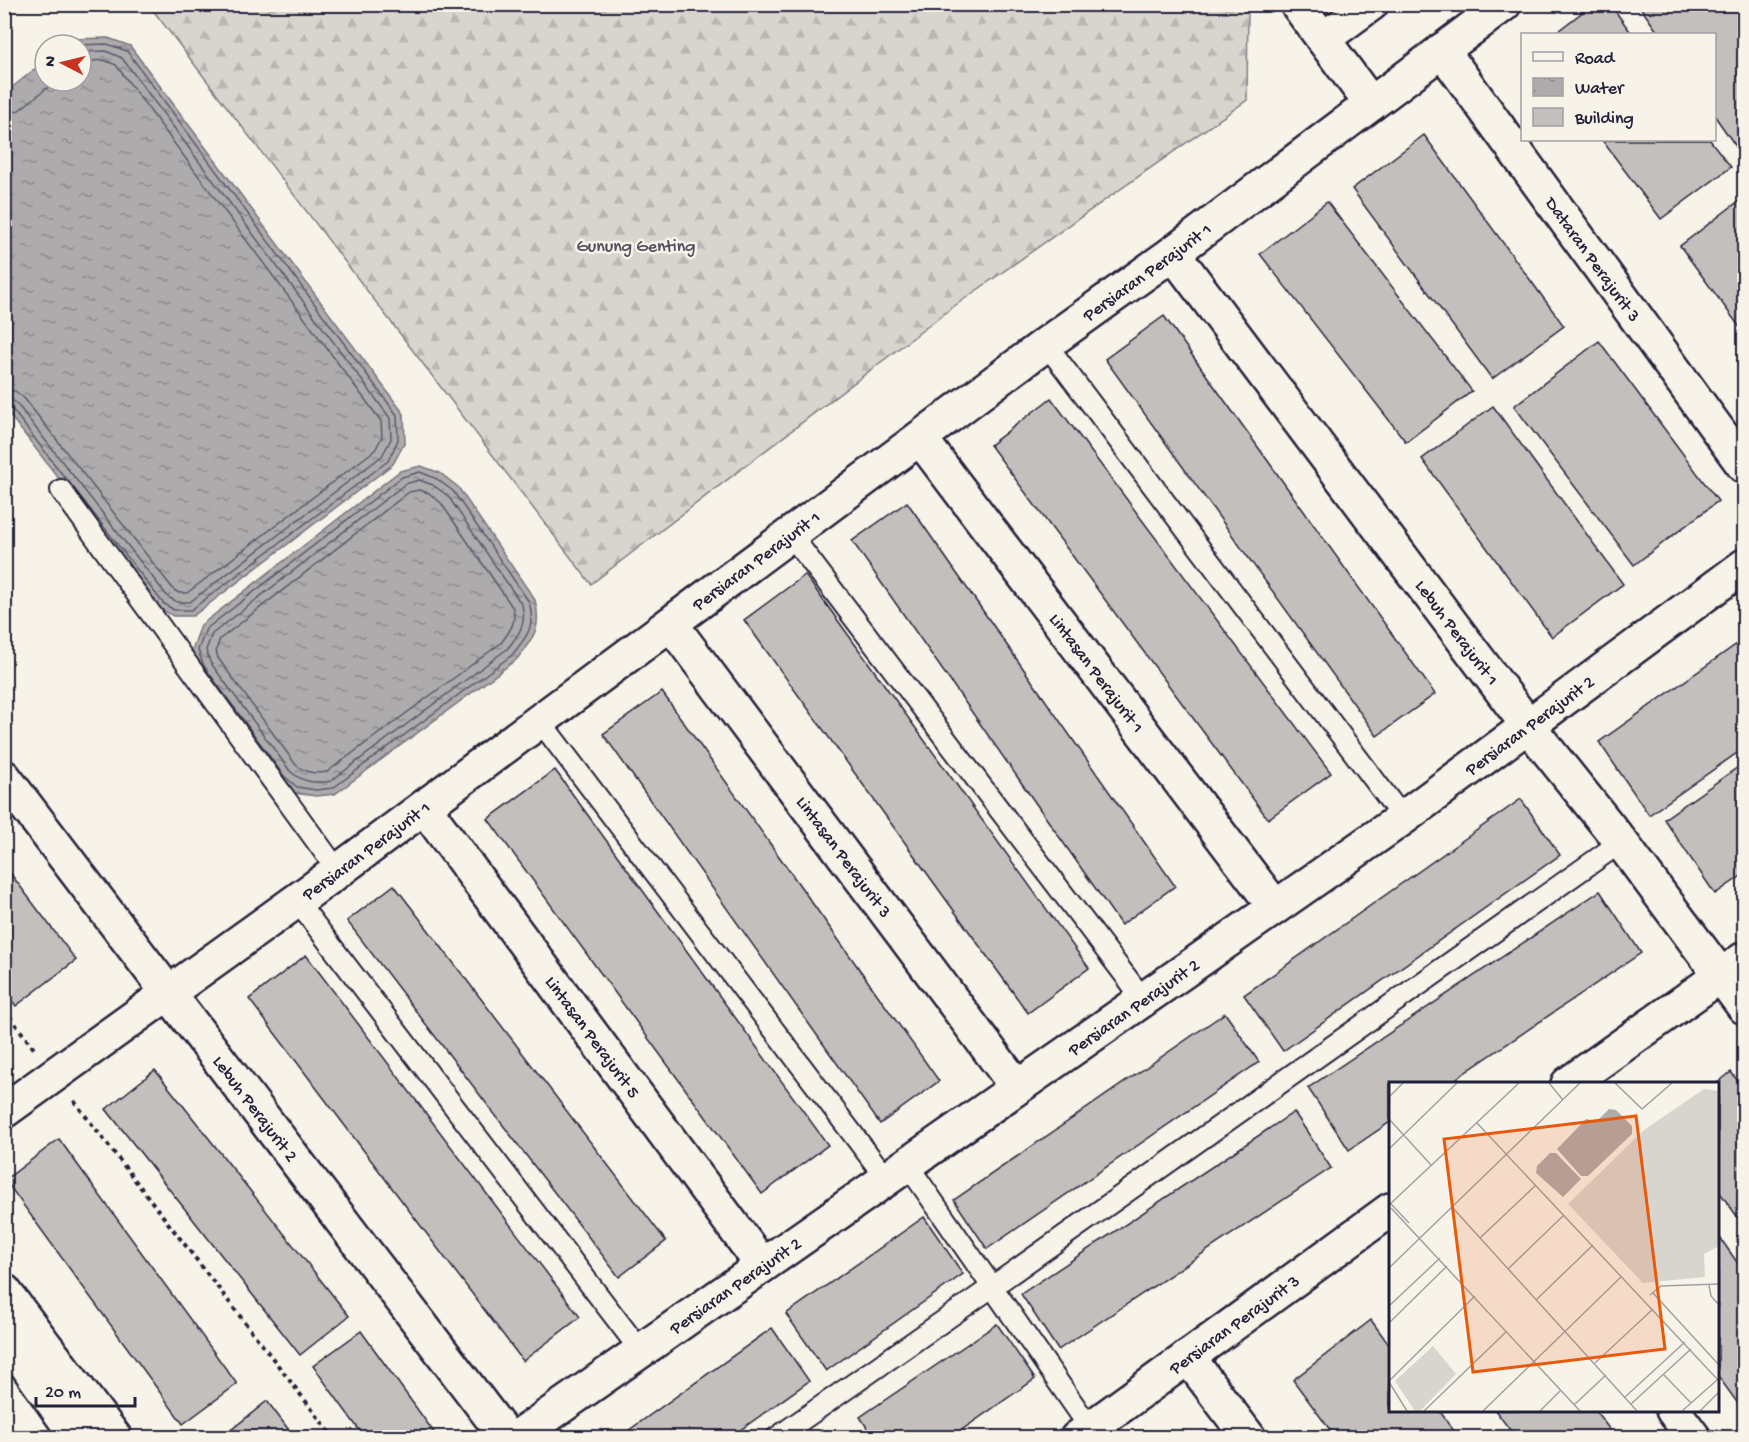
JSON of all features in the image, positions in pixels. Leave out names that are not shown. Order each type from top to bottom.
[{"type":"street","points":[[1297,4],[1371,104]]},
{"type":"street","points":[[1323,39],[1371,4]]},
{"type":"street","name":"Persiaran Perajurit 1","points":[[4,1111],[338,871],[1047,344],[1173,253],[1504,4]]},
{"type":"street","name":"Dataran Perajurit 3","points":[[1442,50],[1744,466]]},
{"type":"street","name":"Lebuh Perajurit 1","points":[[1173,253],[1529,727],[1621,842],[1732,968],[1744,1007]]},
{"type":"street","name":"Lintasan Perajurit 1","points":[[920,438],[1275,907]]},
{"type":"street","name":"Persiaran Perajurit 2","points":[[516,1437],[1403,818],[1744,566]]},
{"type":"street","name":"Lintasan Perajurit 3","points":[[671,624],[1017,1087]]},
{"type":"street","name":"Lebuh Perajurit 2","points":[[4,777],[507,1437]]},
{"type":"street","name":"Lintasan Perajurit 5","points":[[424,807],[762,1265]]},
{"type":"street","points":[[1569,1082],[1732,968]]},
{"type":"street","name":"Persiaran Perajurit 3","points":[[1083,1433],[1389,1211]]},
{"type":"street","points":[[4,1291],[116,1437]]},
{"type":"street","points":[[4,1333],[78,1437]]},
{"type":"street","points":[[1188,1358],[1249,1437]]},
{"type":"street","points":[[1675,1412],[1694,1437]]},
{"type":"lane","points":[[1047,344],[1403,818]]},
{"type":"lane","points":[[61,490],[338,871]]},
{"type":"lane","points":[[791,535],[1143,999]]},
{"type":"lane","points":[[540,721],[896,1171],[992,1287],[1083,1433]]},
{"type":"lane","points":[[776,1437],[1621,842]]},
{"type":"lane","points":[[297,901],[640,1350]]},
{"type":"path","points":[[4,1009],[334,1437]]},
{"type":"green space","name":"Gunung Genting","points":[[149,5],[1248,5],[1247,100],[953,307],[591,584]]},
{"type":"water","points":[[93,38],[108,38],[130,46],[404,414],[405,442],[393,464],[193,616],[173,616],[159,608],[5,409],[5,93],[33,71],[33,93],[93,93]]},
{"type":"water","points":[[421,466],[440,473],[458,487],[535,600],[538,618],[535,632],[517,659],[335,794],[316,796],[294,793],[280,780],[198,669],[192,650],[201,625],[400,471]]},
{"type":"building","points":[[1593,4],[1610,4],[1631,33],[1555,33]]},
{"type":"building","points":[[1638,4],[1741,4],[1744,10],[1744,158],[1716,118],[1716,33],[1658,33]]},
{"type":"building","points":[[1424,135],[1564,326],[1492,379],[1352,189]]},
{"type":"building","points":[[1603,141],[1711,141],[1731,167],[1661,219]]},
{"type":"building","points":[[1744,197],[1744,333],[1680,246]]},
{"type":"building","points":[[1327,202],[1472,391],[1406,442],[1260,254]]},
{"type":"building","points":[[1164,316],[1435,694],[1377,736],[1105,359]]},
{"type":"building","points":[[1599,341],[1718,501],[1634,565],[1514,406]]},
{"type":"building","points":[[1051,398],[1331,773],[1268,819],[990,445]]},
{"type":"building","points":[[1493,406],[1623,584],[1552,637],[1422,459]]},
{"type":"building","points":[[907,502],[1175,886],[1121,925],[852,541]]},
{"type":"building","points":[[805,575],[1089,968],[1028,1013],[744,620]]},
{"type":"building","points":[[1744,639],[1744,748],[1649,815],[1599,742]]},
{"type":"building","points":[[662,692],[939,1081],[880,1124],[603,734]]},
{"type":"building","points":[[1744,763],[1744,874],[1715,894],[1664,819]]},
{"type":"building","points":[[555,770],[828,1145],[762,1194],[488,819]]},
{"type":"building","points":[[1521,799],[1560,855],[1283,1051],[1244,995]]},
{"type":"building","points":[[4,865],[76,960],[16,1006],[4,990]]},
{"type":"building","points":[[394,885],[666,1241],[619,1277],[347,921]]},
{"type":"building","points":[[1600,891],[1641,953],[1451,1082],[1389,1082],[1389,1123],[1349,1150],[1308,1088]]},
{"type":"building","points":[[306,955],[580,1317],[523,1361],[249,999]]},
{"type":"building","points":[[1225,1013],[1259,1062],[987,1249],[954,1200]]},
{"type":"building","points":[[155,1070],[349,1316],[300,1355],[106,1109]]},
{"type":"building","points":[[1731,1072],[1744,1089],[1744,1226],[1719,1191],[1718,1082]]},
{"type":"building","points":[[1294,1112],[1331,1168],[1058,1350],[1021,1294]]},
{"type":"building","points":[[59,1139],[237,1384],[183,1424],[5,1180]]},
{"type":"building","points":[[924,1217],[963,1274],[826,1371],[786,1314]]},
{"type":"building","points":[[1719,1236],[1744,1272],[1744,1412],[1719,1377]]},
{"type":"building","points":[[1371,1320],[1389,1345],[1389,1412],[1440,1412],[1459,1438],[1336,1438],[1293,1380]]},
{"type":"building","points":[[997,1324],[1035,1379],[950,1438],[874,1438],[860,1417]]},
{"type":"building","points":[[772,1328],[809,1381],[729,1438],[618,1438]]},
{"type":"building","points":[[361,1331],[438,1438],[365,1438],[313,1366]]},
{"type":"building","points":[[267,1401],[295,1438],[221,1438]]},
{"type":"building","points":[[1496,1412],[1596,1412],[1616,1438],[1516,1438]]},
{"type":"building","points":[[4,1423],[15,1438],[4,1438]]},
{"type":"building","points":[[848,1432],[852,1438],[839,1438]]}]
